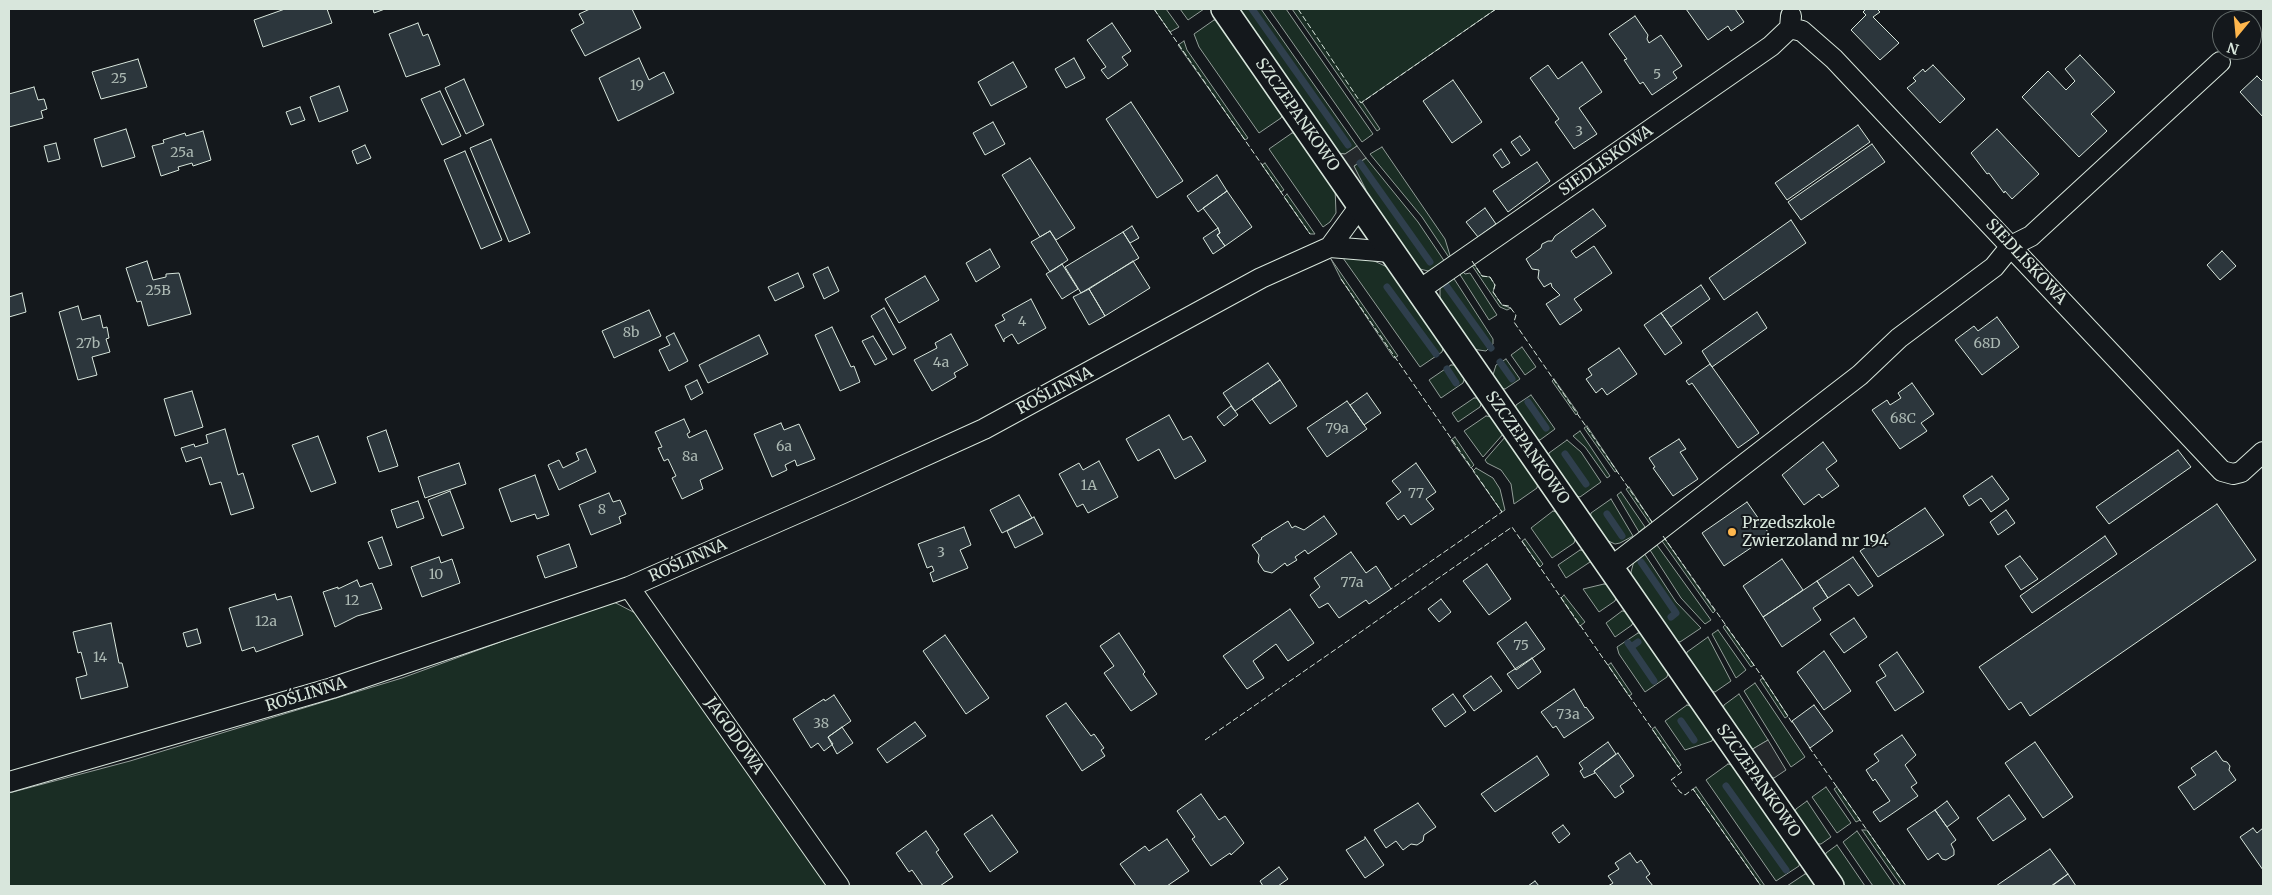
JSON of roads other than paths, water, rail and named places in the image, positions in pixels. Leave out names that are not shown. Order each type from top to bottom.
[{"type":"street","name":"SZCZEPANKOWO","points":[[1224,9],[1831,886]]},
{"type":"street","name":"SIEDLISKOWA","points":[[1418,291],[1763,52],[1790,21],[1834,59],[2222,471],[2233,474],[2241,472],[2263,452]]},
{"type":"street","points":[[1610,568],[1860,375],[1899,338],[1994,267],[2011,246],[2031,236],[2220,62]]},
{"type":"street","name":"ROŚLINNA","points":[[1330,247],[1360,206]]},
{"type":"street","name":"ROŚLINNA","points":[[9,782],[332,688],[629,586],[843,493],[984,429],[1261,278],[1330,247],[1391,252]]},
{"type":"street","name":"JAGODOWA","points":[[629,586],[839,886]]},
{"type":"waterway","points":[[1252,9],[1348,145]]},
{"type":"waterway","points":[[1360,163],[1430,262]]},
{"type":"waterway","points":[[1445,284],[1491,348]]},
{"type":"waterway","points":[[1387,287],[1436,354]]},
{"type":"waterway","points":[[1500,362],[1512,379]]},
{"type":"waterway","points":[[1447,369],[1456,383]]},
{"type":"waterway","points":[[1528,402],[1546,428]]},
{"type":"waterway","points":[[1565,454],[1586,484]]},
{"type":"waterway","points":[[1607,514],[1622,536]]},
{"type":"waterway","points":[[1641,562],[1676,613],[1671,617]]},
{"type":"waterway","points":[[1631,647],[1638,642]]},
{"type":"waterway","points":[[1628,643],[1654,681]]},
{"type":"waterway","points":[[1681,721],[1694,740]]},
{"type":"waterway","points":[[1726,786],[1786,870]]},
{"type":"place","name":"Przedszkole Zwierzoland nr 194","points":[[1732,532]]}]
